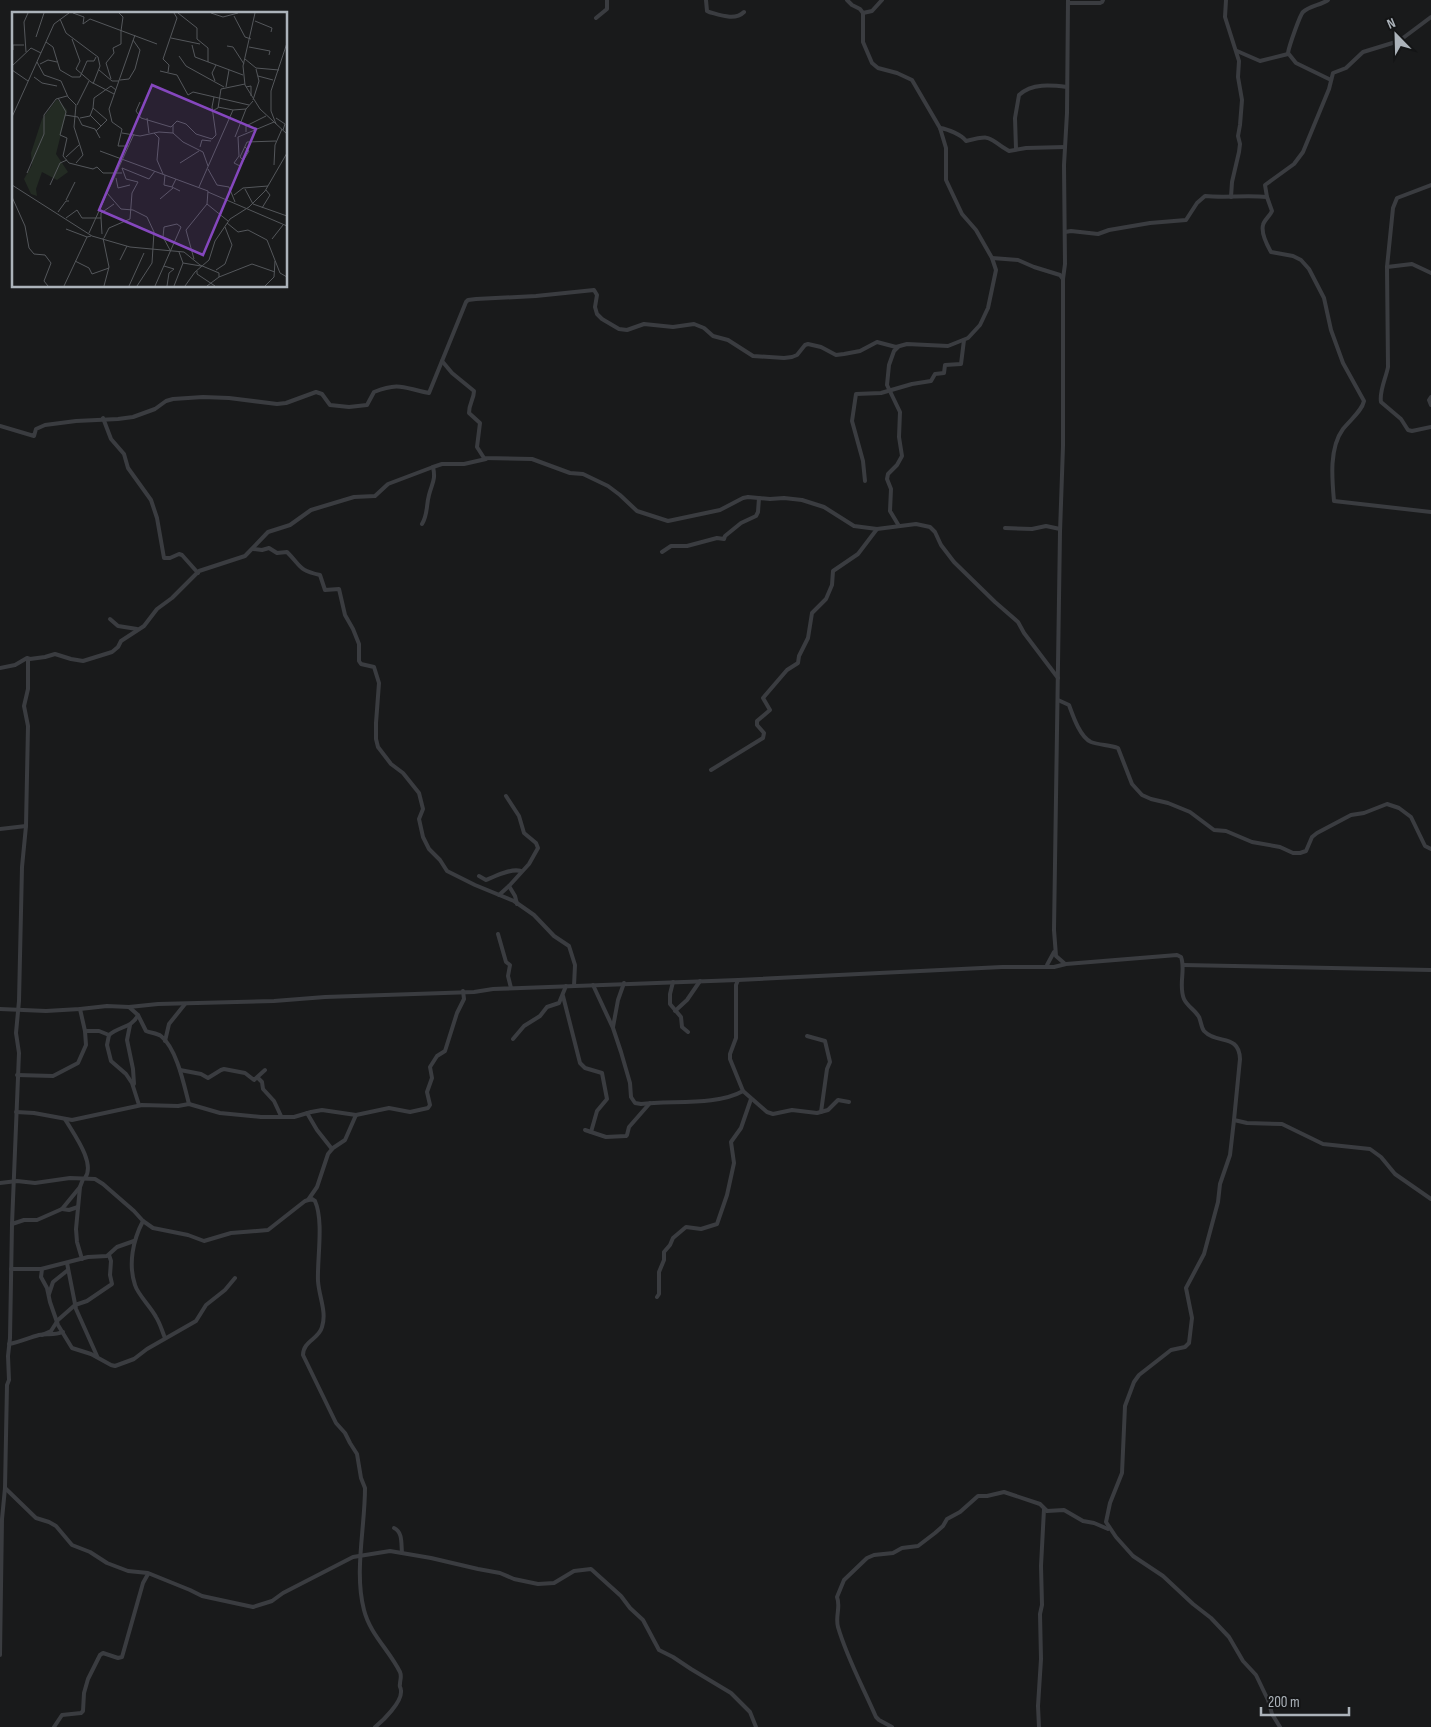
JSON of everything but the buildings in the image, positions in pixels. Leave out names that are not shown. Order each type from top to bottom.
[{"type":"street","points":[[596,18],[607,9],[607,0]]},
{"type":"street","points":[[706,0],[707,11],[709,12],[728,17],[740,16],[744,12]]},
{"type":"street","points":[[0,426],[34,436],[36,429],[45,425],[103,418],[118,419],[155,409],[170,399],[229,398],[277,404],[286,403],[316,392],[321,393],[330,405],[349,407],[365,406],[369,404],[374,392],[393,386],[409,387],[430,393],[468,300],[594,290],[597,314],[619,329],[626,330],[644,324],[673,328],[694,324],[704,328],[713,336],[728,340],[753,356],[792,357],[797,355],[808,344],[822,347],[836,355],[860,351],[877,342],[898,347],[912,344],[948,346],[964,340],[980,326],[990,304],[996,274],[992,258],[976,230],[962,214],[946,180],[946,148],[940,128],[912,80],[897,72],[878,68],[872,63],[863,42],[863,14],[860,9],[847,0]]},
{"type":"street","points":[[863,14],[872,11],[882,0]]},
{"type":"street","points":[[1046,966],[1050,963],[1054,952],[1063,438],[1062,275],[1065,232],[1068,1],[1102,2],[1103,0]]},
{"type":"street","points":[[1226,0],[1225,17],[1239,61],[1238,82],[1242,100],[1238,136],[1240,144],[1232,182],[1231,197]]},
{"type":"street","points":[[1288,54],[1301,14],[1328,0]]},
{"type":"street","points":[[1431,18],[1399,41],[1363,52],[1346,68],[1334,72],[1303,152],[1292,166],[1267,184],[1265,188],[1272,210],[1263,225],[1267,244],[1273,252],[1293,256],[1301,260],[1309,268],[1324,298],[1331,330],[1343,363],[1364,400],[1362,406],[1342,431],[1336,448],[1332,464],[1334,501],[1431,512]]},
{"type":"street","points":[[1236,51],[1242,55],[1260,60],[1288,54]]},
{"type":"street","points":[[1288,54],[1296,64],[1331,80]]},
{"type":"street","points":[[1016,149],[1015,118],[1019,95],[1027,89],[1037,86],[1067,88]]},
{"type":"street","points":[[940,128],[951,130],[966,141],[981,137],[990,138],[1008,151],[1066,147]]},
{"type":"street","points":[[1431,185],[1395,199],[1387,267],[1388,367],[1381,401],[1401,419],[1408,430],[1412,431],[1431,427]]},
{"type":"street","points":[[1065,232],[1098,234],[1109,230],[1150,223],[1186,220],[1202,197],[1267,197]]},
{"type":"street","points":[[992,258],[1018,260],[1062,275]]},
{"type":"street","points":[[1387,267],[1412,264],[1431,273]]},
{"type":"street","points":[[865,481],[863,461],[852,420],[856,394],[889,392],[912,384],[931,381],[935,374],[944,373],[945,365],[961,364],[964,340]]},
{"type":"street","points":[[898,347],[894,351],[888,371],[887,385],[901,415],[899,437],[902,456],[897,465],[888,474],[887,479],[891,489],[890,511],[899,526]]},
{"type":"street","points":[[442,361],[452,373],[474,391],[469,404],[469,413],[480,423],[477,447],[482,456],[486,458]]},
{"type":"street","points":[[1431,397],[1429,400],[1431,405]]},
{"type":"street","points":[[103,418],[111,440],[125,456],[128,467],[150,498],[156,513],[164,558],[180,554],[198,573]]},
{"type":"street","points":[[0,668],[15,664],[24,658],[45,657],[55,654],[84,661],[91,657],[112,652],[118,648],[121,641],[147,623],[157,608],[172,598],[199,571],[245,556],[268,532],[290,525],[311,510],[354,498],[375,496],[388,484],[433,466],[464,464],[486,458],[532,459],[570,473],[583,474],[608,486],[637,511],[668,521],[720,510],[746,497],[802,500],[824,507],[854,526],[877,529],[916,524],[932,529],[954,562],[1018,622],[1058,678]]},
{"type":"street","points":[[422,524],[428,510],[429,493],[434,480],[433,466]]},
{"type":"street","points":[[662,552],[671,546],[687,546],[717,538],[724,539],[741,522],[756,516],[759,498]]},
{"type":"street","points":[[1005,528],[1032,530],[1046,526],[1060,529]]},
{"type":"street","points":[[711,770],[762,738],[764,733],[757,725],[757,721],[770,710],[763,698],[787,670],[798,663],[799,656],[808,638],[812,613],[826,599],[832,585],[834,571],[863,549],[873,532],[877,529]]},
{"type":"street","points":[[253,549],[262,550],[269,548],[277,553],[287,552],[297,565],[307,572],[320,575],[326,590],[339,589],[344,612],[359,644],[359,661],[361,664],[372,666],[376,671],[379,683],[376,723],[377,744],[390,764],[403,773],[418,793],[423,809],[419,819],[423,836],[428,846],[447,871],[517,904],[537,919],[554,936],[569,946],[574,965],[574,986]]},
{"type":"street","points":[[110,619],[118,626],[140,629]]},
{"type":"street","points":[[0,1655],[6,1385],[9,1380],[13,1181],[19,1051],[16,1033],[22,867],[26,826],[28,726],[24,706],[28,689],[28,659]]},
{"type":"street","points":[[1058,700],[1069,706],[1086,738],[1092,742],[1118,748],[1132,784],[1137,791],[1147,798],[1168,803],[1190,812],[1204,820],[1213,829],[1226,831],[1252,842],[1280,847],[1293,853],[1300,853],[1306,851],[1312,837],[1344,818],[1390,804],[1411,817],[1425,846],[1431,849]]},
{"type":"street","points":[[499,895],[510,886],[529,864],[538,847],[524,833],[519,816],[506,796]]},
{"type":"street","points":[[0,829],[26,826]]},
{"type":"street","points":[[479,876],[486,880],[497,874],[514,870],[521,871]]},
{"type":"street","points":[[510,886],[517,904]]},
{"type":"street","points":[[498,934],[506,962],[510,965],[508,976],[511,988]]},
{"type":"street","points":[[1054,952],[1066,964]]},
{"type":"street","points":[[0,1009],[80,1010],[107,1006],[129,1007],[463,992],[593,984],[736,981],[1054,967],[1066,964],[1181,956],[1181,983],[1183,997],[1186,1002],[1198,1016],[1202,1028],[1209,1034],[1234,1043],[1240,1054],[1230,1155],[1220,1184],[1218,1202],[1204,1254],[1186,1288],[1192,1318],[1189,1343],[1185,1347],[1171,1350],[1148,1367],[1138,1375],[1132,1386],[1125,1406],[1122,1473],[1110,1502],[1106,1522],[1110,1530],[1133,1556],[1163,1576],[1211,1618],[1229,1637],[1243,1662],[1256,1675],[1268,1700],[1272,1714],[1280,1727]]},
{"type":"street","points":[[1182,965],[1431,970]]},
{"type":"street","points":[[675,1010],[688,1000],[700,981]]},
{"type":"street","points":[[736,981],[736,1038],[731,1049],[730,1059],[742,1091],[767,1112],[773,1114],[792,1110],[813,1113],[821,1112],[829,1109],[838,1100],[850,1102]]},
{"type":"street","points":[[673,982],[670,997],[671,1005],[682,1019],[682,1027],[688,1032]]},
{"type":"street","points":[[613,1028],[618,1000],[624,983]]},
{"type":"street","points":[[593,984],[613,1028],[628,1077],[633,1101],[638,1104],[710,1100],[731,1096],[742,1091]]},
{"type":"street","points":[[512,1039],[524,1026],[540,1016],[547,1007],[559,1002],[566,986]]},
{"type":"street","points":[[16,1112],[76,1120],[139,1105],[178,1106],[188,1104],[220,1113],[261,1117],[294,1117],[325,1110],[356,1115],[389,1108],[410,1112],[429,1108],[428,1089],[432,1078],[430,1068],[436,1056],[446,1051],[457,1012],[464,999],[463,992]]},
{"type":"street","points":[[563,996],[580,1062],[585,1068],[602,1073],[604,1081],[607,1100],[597,1110],[591,1132]]},
{"type":"street","points":[[164,1041],[169,1024],[184,1004]]},
{"type":"street","points":[[129,1007],[138,1015],[146,1031],[160,1036],[172,1052],[180,1070],[188,1104]]},
{"type":"street","points":[[17,1075],[54,1076],[77,1064],[86,1048],[85,1031],[80,1010]]},
{"type":"street","points":[[138,1015],[130,1025],[127,1040],[139,1105]]},
{"type":"street","points":[[130,1025],[118,1029],[109,1035],[107,1044],[111,1062],[126,1074],[134,1085]]},
{"type":"street","points":[[85,1031],[99,1031],[109,1035]]},
{"type":"street","points":[[807,1036],[825,1041],[830,1062],[827,1068],[821,1112]]},
{"type":"street","points":[[180,1070],[202,1074],[208,1078],[224,1069],[245,1073],[254,1080],[265,1070]]},
{"type":"street","points":[[182,1079],[191,1073]]},
{"type":"street","points":[[258,1078],[262,1082],[263,1090],[274,1101],[281,1116]]},
{"type":"street","points":[[657,1296],[659,1294],[660,1272],[664,1260],[664,1252],[673,1238],[686,1227],[701,1229],[717,1224],[727,1195],[734,1163],[730,1142],[741,1128],[751,1099]]},
{"type":"street","points":[[584,1130],[606,1137],[626,1136],[628,1135],[629,1126],[650,1103]]},
{"type":"street","points":[[308,1113],[317,1130],[332,1149]]},
{"type":"street","points":[[2,1182],[35,1183],[70,1178],[94,1179],[103,1184],[143,1221],[157,1229],[188,1235],[202,1241],[231,1233],[268,1230],[282,1217],[308,1200],[317,1187],[328,1154],[345,1140],[356,1115]]},
{"type":"street","points":[[12,1224],[24,1220],[37,1220],[62,1209],[88,1175],[86,1153],[65,1119]]},
{"type":"street","points":[[1234,1120],[1247,1123],[1282,1124],[1323,1144],[1370,1149],[1381,1157],[1395,1174],[1431,1199]]},
{"type":"street","points":[[2,1182],[13,1188]]},
{"type":"street","points":[[80,1187],[77,1238],[82,1258]]},
{"type":"street","points":[[308,1200],[315,1201],[318,1212],[318,1282],[324,1320],[320,1332],[307,1344],[303,1355],[336,1423],[345,1433],[358,1455],[361,1478],[365,1488],[359,1571],[361,1593],[368,1622],[401,1676],[399,1685],[401,1692],[399,1697],[391,1712],[375,1727]]},
{"type":"street","points":[[62,1209],[69,1210],[78,1207]]},
{"type":"street","points":[[143,1221],[134,1241],[132,1259],[135,1285],[158,1319],[165,1338]]},
{"type":"street","points":[[11,1269],[42,1269],[82,1258],[102,1257],[109,1255],[117,1247],[134,1241]]},
{"type":"street","points":[[9,1344],[30,1340],[51,1331],[56,1322],[75,1305],[91,1299],[112,1284],[109,1255]]},
{"type":"street","points":[[67,1263],[75,1305],[96,1356]]},
{"type":"street","points":[[42,1269],[42,1277],[47,1288],[56,1322],[73,1349],[96,1356],[111,1365],[124,1364],[134,1359],[146,1349],[196,1322],[206,1305],[225,1290],[235,1278]]},
{"type":"street","points":[[49,1296],[53,1282],[68,1270]]},
{"type":"street","points":[[42,1335],[53,1336],[63,1332]]},
{"type":"street","points":[[5,1490],[36,1518],[56,1526],[72,1545],[90,1552],[121,1569],[148,1574],[204,1597],[255,1607],[272,1601],[330,1567],[361,1555],[393,1551],[500,1573],[513,1579],[538,1584],[553,1584],[574,1571],[591,1569],[621,1596],[643,1620],[659,1650],[674,1656],[731,1694],[750,1712],[756,1727]]},
{"type":"street","points":[[892,1727],[876,1717],[844,1646],[836,1618],[840,1603],[837,1597],[844,1580],[870,1556],[893,1553],[902,1548],[918,1546],[943,1526],[947,1519],[960,1512],[980,1496],[1004,1492],[1040,1504],[1049,1511],[1064,1510],[1083,1521],[1094,1523],[1110,1530]]},
{"type":"street","points":[[1039,1727],[1041,1566],[1044,1508]]},
{"type":"street","points":[[394,1528],[400,1534],[402,1553]]},
{"type":"street","points":[[54,1727],[62,1715],[81,1713],[83,1711],[84,1693],[88,1679],[100,1654],[121,1657],[142,1583],[148,1574]]}]
